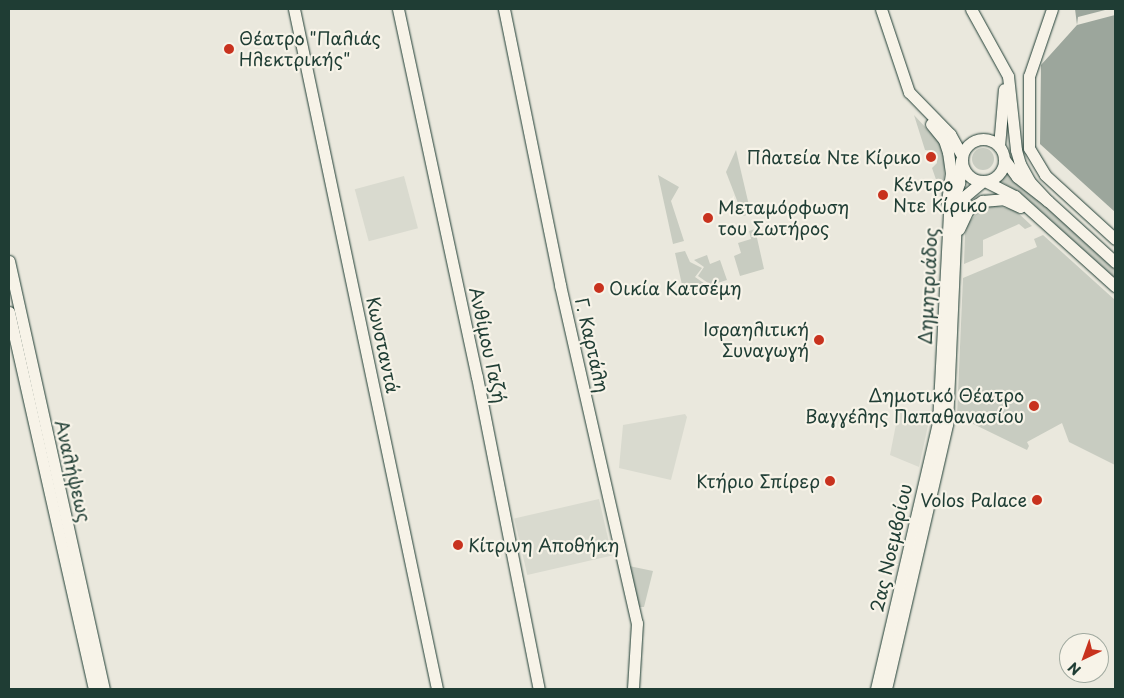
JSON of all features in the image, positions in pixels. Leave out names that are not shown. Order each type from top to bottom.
[{"type":"main road","name":"Κωνσταντά","points":[[294,9],[437,689]]},
{"type":"main road","name":"Ανθίμου Γαζή","points":[[398,9],[471,347],[539,689]]},
{"type":"main road","name":"Γ. Καρτάλη","points":[[504,9],[560,285],[637,623],[633,689]]},
{"type":"main road","points":[[881,9],[909,92],[919,110],[940,135],[947,149],[950,173],[947,206],[949,214]]},
{"type":"main road","points":[[971,9],[1002,64],[1011,85],[1018,159],[1030,182],[1115,262]]},
{"type":"main road","points":[[1052,9],[1029,76],[1029,148],[1045,175],[1115,239]]},
{"type":"main road","points":[[1002,64],[1005,97],[999,146],[1004,159],[1017,177],[1048,201]]},
{"type":"main road","points":[[909,92],[950,134],[968,175],[1010,192],[1115,286]]},
{"type":"main road","points":[[961,158],[968,144],[977,139],[988,139],[999,146]]},
{"type":"main road","name":"Δημητριάδος","points":[[943,417],[949,214],[958,187],[961,158]]},
{"type":"main road","points":[[984,181],[998,174],[1004,159]]},
{"type":"main road","name":"Δημητριάδος","points":[[943,417],[957,241],[955,225],[959,204],[968,193],[984,181]]},
{"type":"main road","points":[[957,241],[960,224],[966,212],[977,203],[988,199],[1012,202],[1043,222]]},
{"type":"main road","name":"Αναλήψεως","points":[[9,261],[36,410],[94,689]]},
{"type":"main road","name":"Αναλήψεως","points":[[9,312],[36,410],[104,689]]},
{"type":"main road","name":"2ας Νοεμβρίου","points":[[876,689],[943,417]]},
{"type":"main road","name":"2ας Νοεμβρίου","points":[[886,689],[943,417]]},
{"type":"shaded area","points":[[1075,9],[1115,9],[1115,212],[1040,144],[1041,65],[1077,25]]},
{"type":"shaded area","points":[[914,115],[941,144],[945,165],[942,197],[932,168],[937,163],[937,158],[932,151],[925,150]]},
{"type":"shaded area","points":[[979,148],[987,148],[994,155],[994,163],[987,170],[979,170],[972,163],[972,155]]},
{"type":"shaded area","points":[[736,150],[751,214],[743,216],[726,172]]},
{"type":"shaded area","points":[[1008,172],[1115,270],[1115,278],[1022,194],[1000,181]]},
{"type":"shaded area","points":[[658,175],[679,187],[671,201],[684,241],[673,244]]},
{"type":"shaded area","points":[[404,176],[418,228],[369,241],[355,189]]},
{"type":"shaded area","points":[[992,205],[1015,210],[1032,226],[1025,229],[1019,224],[983,240],[983,256],[964,264],[965,234],[969,222],[980,210]]},
{"type":"shaded area","points":[[755,229],[764,269],[740,276],[734,256],[741,253],[738,243],[751,239],[749,231]]},
{"type":"shaded area","points":[[1043,235],[1115,300],[1115,465],[1069,442],[1062,423],[1027,442],[1029,446],[1027,450],[957,416],[963,278],[1037,247],[1034,239]]},
{"type":"shaded area","points":[[685,251],[690,262],[702,268],[695,277],[708,286],[684,294],[675,253]]},
{"type":"shaded area","points":[[707,255],[710,264],[720,260],[727,280],[711,285],[698,276],[704,267],[694,260]]},
{"type":"shaded area","points":[[899,409],[929,421],[919,467],[890,455]]},
{"type":"shaded area","points":[[685,414],[687,417],[671,480],[619,468],[623,425]]},
{"type":"shaded area","points":[[599,499],[612,556],[527,575],[514,519]]},
{"type":"shaded area","points":[[629,566],[653,571],[644,607],[638,607]]},
{"type":"pier","points":[[1115,9],[1115,15],[1077,25],[1078,17]]},
{"type":"place","name":"Θέατρο \"Παλιάς Ηλεκτρικής\"","points":[[229,49]]},
{"type":"place","name":"Πλατεία Ντε Κίρικο","points":[[931,157]]},
{"type":"place","name":"Κέντρο Ντε Κίρικο","points":[[883,195]]},
{"type":"place","name":"Μεταμόρφωση του Σωτήρος","points":[[708,218]]},
{"type":"place","name":"Οικία Κατσέμη","points":[[599,288]]},
{"type":"place","name":"Ισραηλιτική Συναγωγή","points":[[819,340]]},
{"type":"place","name":"Δημοτικό Θέατρο Βαγγέλης Παπαθανασίου","points":[[1034,406]]},
{"type":"place","name":"Κτήριο Σπίρερ","points":[[830,481]]},
{"type":"place","name":"Volos Palace","points":[[1037,500]]},
{"type":"place","name":"Κίτρινη Αποθήκη","points":[[458,545]]}]
